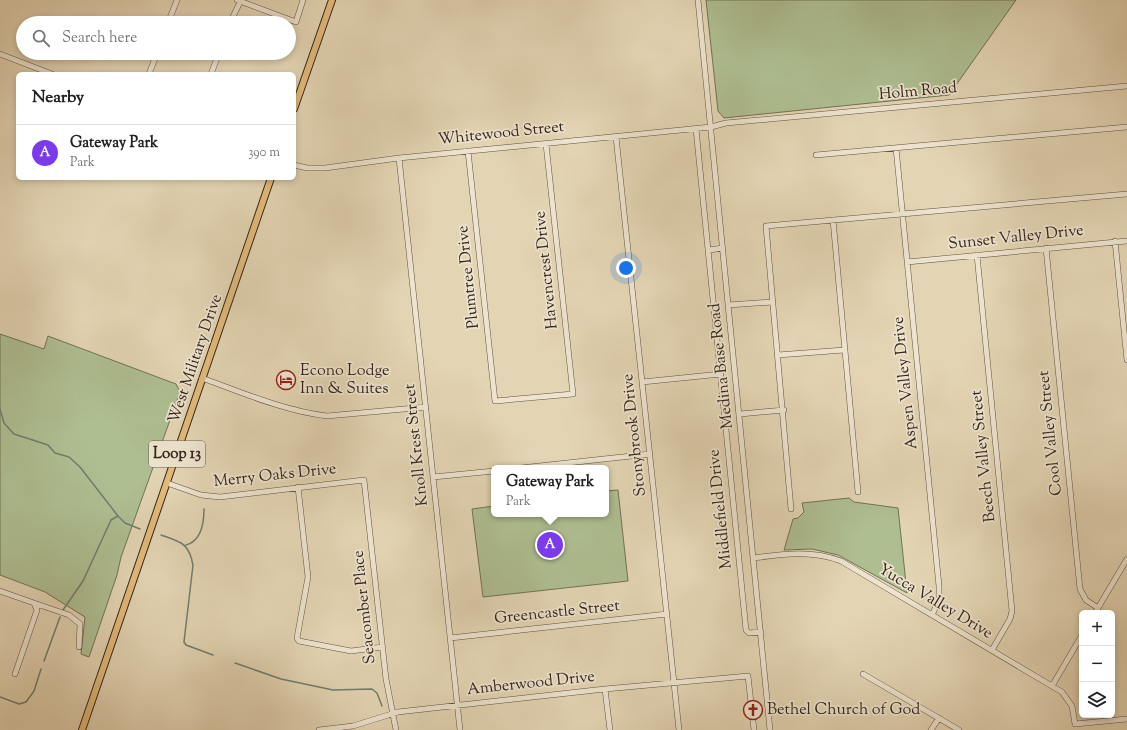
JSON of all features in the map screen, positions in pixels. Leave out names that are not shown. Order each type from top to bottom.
[{"type":"main road","points":[[296,103],[332,0]]},
{"type":"main road","name":"West Military Drive","points":[[82,730],[270,180]]},
{"type":"street","points":[[171,16],[177,0]]},
{"type":"street","points":[[233,16],[239,0],[280,16]]},
{"type":"street","points":[[296,22],[303,0]]},
{"type":"street","name":"Medina Base Road","points":[[698,0],[770,730]]},
{"type":"street","points":[[0,54],[47,72]]},
{"type":"street","points":[[150,72],[154,60]]},
{"type":"street","points":[[212,72],[216,60]]},
{"type":"street","name":"Holm Road","points":[[711,127],[726,123],[1127,86]]},
{"type":"street","name":"Whitewood Street","points":[[296,165],[307,168],[325,168],[399,158],[546,144],[587,138],[616,137],[711,127]]},
{"type":"street","points":[[816,155],[1127,127]]},
{"type":"street","name":"Middlefield Drive","points":[[696,129],[746,630],[749,633],[761,632]]},
{"type":"street","name":"Stonybrook Drive","points":[[616,137],[679,730]]},
{"type":"street","name":"Havencrest Drive","points":[[495,401],[573,394],[546,144]]},
{"type":"street","name":"Aspen Valley Drive","points":[[896,148],[939,586],[939,600],[932,615]]},
{"type":"street","name":"Plumtree Drive","points":[[468,151],[495,401]]},
{"type":"street","name":"Knoll Krest Street","points":[[399,158],[460,730]]},
{"type":"street","points":[[792,509],[766,226],[1127,194]]},
{"type":"street","points":[[833,220],[858,492]]},
{"type":"street","name":"Sunset Valley Drive","points":[[907,262],[1127,240]]},
{"type":"street","points":[[1115,242],[1127,360]]},
{"type":"street","points":[[709,250],[723,248]]},
{"type":"street","name":"Cool Valley Street","points":[[1046,248],[1080,589],[1086,600],[1098,608]]},
{"type":"street","name":"Beech Valley Street","points":[[977,255],[1012,611],[1010,619],[992,650]]},
{"type":"street","points":[[728,305],[773,302]]},
{"type":"street","points":[[778,355],[844,350]]},
{"type":"street","points":[[642,382],[721,374]]},
{"type":"street","points":[[202,378],[292,409],[328,416],[426,407]]},
{"type":"street","points":[[740,414],[784,410]]},
{"type":"street","points":[[549,465],[650,454]]},
{"type":"street","points":[[433,477],[491,471]]},
{"type":"street","name":"Merry Oaks Drive","points":[[167,483],[201,495],[220,497],[364,480]]},
{"type":"street","name":"Seacomber Place","points":[[364,480],[388,694],[394,712],[396,730]]},
{"type":"street","points":[[298,487],[308,577],[297,638],[299,641],[344,650],[357,651],[382,647]]},
{"type":"street","name":"Yucca Valley Drive","points":[[753,558],[804,553],[831,557],[841,561],[1062,692],[1070,701],[1074,712],[1075,724],[1127,719]]},
{"type":"street","points":[[1098,608],[1127,559]]},
{"type":"street","points":[[0,591],[69,615],[80,624],[79,647]]},
{"type":"street","points":[[15,674],[37,610],[34,603]]},
{"type":"street","name":"Greencastle Street","points":[[450,638],[667,614]]},
{"type":"street","points":[[1052,686],[1079,640]]},
{"type":"street","points":[[863,674],[959,730]]},
{"type":"street","name":"Amberwood Drive","points":[[319,730],[353,726],[394,712],[605,689],[748,676],[754,730]]},
{"type":"street","points":[[605,689],[610,730]]},
{"type":"street","points":[[931,730],[939,718]]},
{"type":"green space","points":[[706,0],[1016,0],[949,95],[724,118],[718,111]]},
{"type":"green space","points":[[0,334],[44,349],[48,336],[176,384],[180,392],[121,557],[117,575],[89,657],[81,654],[85,617],[45,592],[0,575]]},
{"type":"green space","points":[[618,490],[628,581],[483,597],[472,509],[491,506],[491,517],[609,517],[609,491]]},
{"type":"green space","points":[[849,498],[854,502],[898,508],[907,593],[838,555],[812,549],[784,550],[793,519],[798,518],[804,512],[802,503]]},
{"type":"waterway","points":[[0,409],[4,423],[14,434],[48,445],[55,453],[69,457],[80,467],[118,516],[111,520],[83,581],[63,610]]},
{"type":"waterway","points":[[186,545],[195,540],[201,531],[204,509]]},
{"type":"waterway","points":[[118,516],[125,523],[140,529]]},
{"type":"waterway","points":[[161,535],[183,544],[189,552],[193,565],[184,642],[186,645],[213,655]]},
{"type":"waterway","points":[[44,661],[60,617]]},
{"type":"waterway","points":[[235,663],[281,679],[333,690],[372,689],[377,693],[382,706]]},
{"type":"waterway","points":[[0,697],[19,704],[26,702],[34,691],[41,669]]},
{"type":"place","name":"Econo Lodge Inn & Suites","points":[[286,380]]},
{"type":"place","name":"Gateway Park","points":[[550,545]]},
{"type":"place","name":"Bethel Church of God","points":[[753,710]]}]
